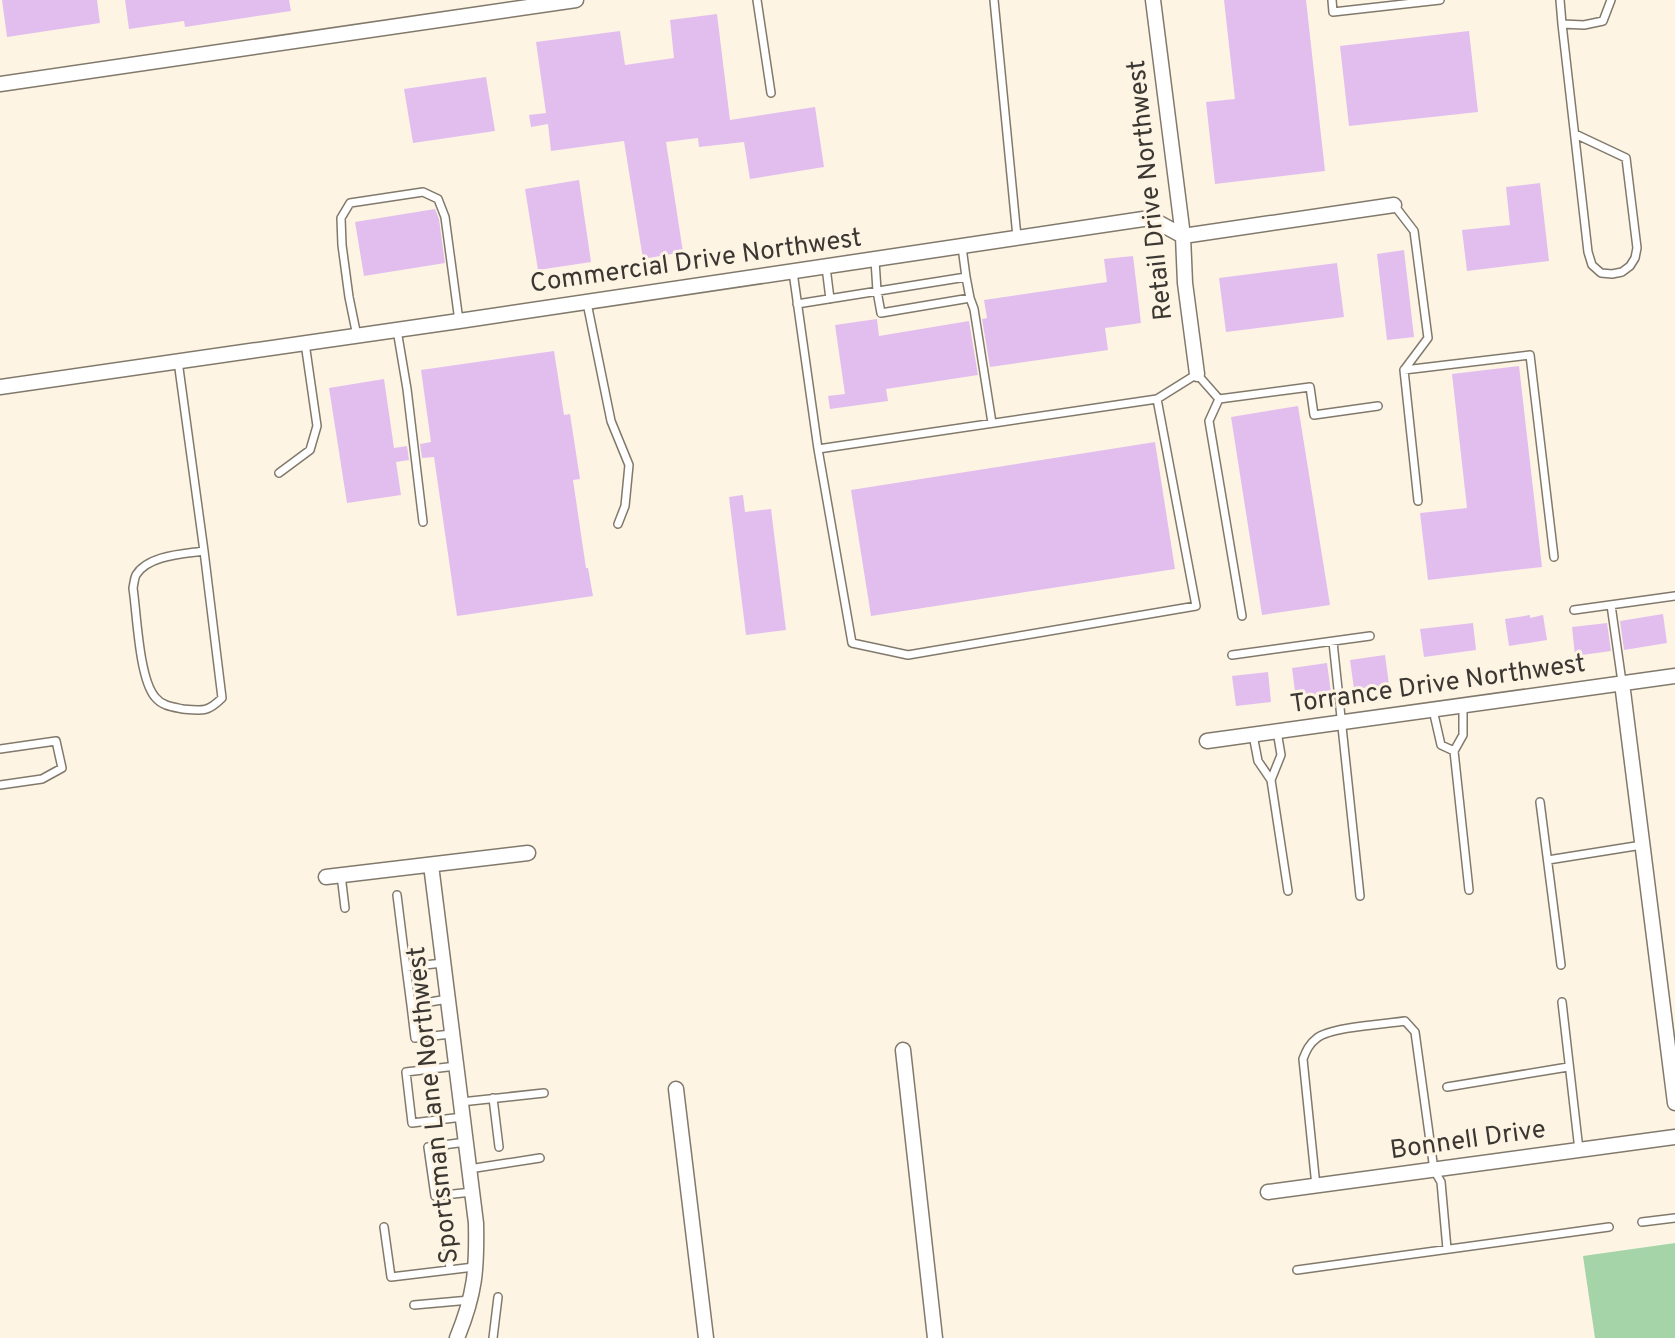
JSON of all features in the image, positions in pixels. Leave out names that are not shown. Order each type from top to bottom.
[{"type":"street","points":[[0,84],[576,0]]},
{"type":"street","name":"Retail Drive Northwest","points":[[1153,0],[1197,374]]},
{"type":"street","points":[[1183,236],[1394,205]]},
{"type":"street","name":"Commercial Drive Northwest","points":[[0,387],[1150,218],[1183,236]]},
{"type":"street","name":"Torrance Drive Northwest","points":[[1207,741],[1675,676]]},
{"type":"street","points":[[1622,683],[1675,1103]]},
{"type":"street","points":[[334,876],[528,853]]},
{"type":"street","name":"Sportsman Lane Northwest","points":[[431,865],[476,1223],[474,1287],[457,1338]]},
{"type":"street","points":[[903,1050],[935,1338]]},
{"type":"street","points":[[676,1089],[706,1338]]},
{"type":"street","name":"Bonnell Drive","points":[[1268,1192],[1675,1137]]},
{"type":"lane","points":[[757,0],[771,93]]},
{"type":"lane","points":[[994,0],[1018,239]]},
{"type":"lane","points":[[1332,0],[1333,12],[1440,0]]},
{"type":"lane","points":[[1560,0],[1588,252],[1592,265],[1601,273],[1622,272],[1630,266],[1637,248],[1626,158],[1575,134]]},
{"type":"lane","points":[[1562,24],[1584,25],[1603,21],[1611,0]]},
{"type":"lane","points":[[357,336],[347,284],[341,218],[350,203],[423,192],[438,199],[445,217],[459,321]]},
{"type":"lane","points":[[1394,205],[1414,231],[1428,338],[1404,370],[1418,501]]},
{"type":"lane","points":[[962,247],[992,423]]},
{"type":"lane","points":[[875,260],[881,313],[970,298]]},
{"type":"lane","points":[[826,267],[830,299]]},
{"type":"lane","points":[[793,272],[818,449],[852,643],[908,655],[1196,606],[1157,399]]},
{"type":"lane","points":[[797,304],[966,277]]},
{"type":"lane","points":[[587,303],[611,421],[629,465],[625,506],[618,524]]},
{"type":"lane","points":[[397,330],[423,522]]},
{"type":"lane","points":[[279,473],[310,450],[317,426],[305,343]]},
{"type":"lane","points":[[1404,370],[1530,355],[1554,557]]},
{"type":"lane","points":[[178,361],[204,551],[222,698],[211,709],[198,711],[169,707],[156,699],[147,683],[133,588],[136,575],[163,556],[204,551]]},
{"type":"lane","points":[[818,449],[1157,399],[1197,374],[1219,399]]},
{"type":"lane","points":[[1219,399],[1310,387],[1314,415],[1378,406]]},
{"type":"lane","points":[[1219,399],[1209,421],[1242,616]]},
{"type":"lane","points":[[1574,610],[1675,596]]},
{"type":"lane","points":[[1611,605],[1622,683]]},
{"type":"lane","points":[[1232,655],[1370,636]]},
{"type":"lane","points":[[1333,642],[1360,896]]},
{"type":"lane","points":[[1463,705],[1463,735],[1454,751],[1469,890]]},
{"type":"lane","points":[[1433,710],[1441,745],[1454,751]]},
{"type":"lane","points":[[1271,780],[1281,755],[1277,731]]},
{"type":"lane","points":[[1252,735],[1258,761],[1271,780],[1288,891]]},
{"type":"lane","points":[[0,749],[56,741],[62,768],[42,779],[0,785]]},
{"type":"lane","points":[[1540,802],[1561,965]]},
{"type":"lane","points":[[1548,860],[1642,845]]},
{"type":"lane","points":[[334,876],[345,908]]},
{"type":"lane","points":[[397,895],[415,1038],[452,1034]]},
{"type":"lane","points":[[406,967],[443,963]]},
{"type":"lane","points":[[411,1005],[448,999]]},
{"type":"lane","points":[[1562,1002],[1579,1150]]},
{"type":"lane","points":[[1316,1186],[1303,1059],[1308,1047],[1330,1031],[1405,1021],[1415,1032],[1434,1170],[1441,1182],[1447,1249]]},
{"type":"lane","points":[[456,1066],[406,1072],[412,1123],[493,1098],[544,1093]]},
{"type":"lane","points":[[1447,1087],[1568,1067]]},
{"type":"lane","points":[[493,1098],[499,1147]]},
{"type":"lane","points":[[466,1142],[428,1147],[435,1196],[472,1192]]},
{"type":"lane","points":[[469,1169],[540,1158]]},
{"type":"lane","points":[[1642,1222],[1675,1218]]},
{"type":"lane","points":[[384,1227],[391,1277],[476,1267]]},
{"type":"lane","points":[[1297,1270],[1609,1227]]},
{"type":"lane","points":[[447,1235],[450,1270]]},
{"type":"lane","points":[[493,1338],[498,1297]]},
{"type":"lane","points":[[414,1305],[470,1300]]},
{"type":"green space","points":[[1675,1243],[1675,1338],[1595,1338],[1583,1256]]},
{"type":"building","points":[[2,0],[97,0],[100,23],[7,37]]},
{"type":"building","points":[[125,0],[289,0],[291,11],[185,27],[184,21],[129,29]]},
{"type":"building","points":[[1224,0],[1306,0],[1325,171],[1215,184],[1206,102],[1235,99]]},
{"type":"building","points":[[717,14],[730,120],[815,107],[824,167],[750,179],[744,142],[699,147],[698,138],[666,142],[683,252],[643,259],[624,141],[551,151],[548,124],[531,127],[529,115],[546,113],[536,42],[620,31],[625,65],[674,58],[670,20]]},
{"type":"building","points":[[1469,31],[1478,112],[1349,126],[1340,46]]},
{"type":"building","points":[[486,77],[495,131],[413,143],[404,89]]},
{"type":"building","points":[[579,180],[591,262],[538,270],[525,189]]},
{"type":"building","points":[[1540,183],[1549,261],[1467,271],[1462,230],[1510,225],[1506,187]]},
{"type":"building","points":[[435,209],[445,263],[364,276],[355,222]]},
{"type":"building","points":[[1404,250],[1414,337],[1387,340],[1377,254]]},
{"type":"building","points":[[1133,256],[1141,323],[1105,328],[1108,350],[990,367],[982,319],[987,318],[984,300],[1107,282],[1104,259]]},
{"type":"building","points":[[1337,263],[1344,317],[1226,332],[1219,278]]},
{"type":"building","points":[[877,319],[879,336],[969,321],[978,375],[886,389],[888,401],[830,409],[828,396],[845,394],[835,325]]},
{"type":"building","points":[[554,351],[564,415],[570,414],[580,479],[573,480],[593,596],[457,616],[434,457],[422,458],[420,444],[431,442],[421,370]]},
{"type":"building","points":[[1519,366],[1542,567],[1428,580],[1420,513],[1467,508],[1452,374]]},
{"type":"building","points":[[384,379],[394,448],[407,446],[409,460],[396,462],[401,495],[347,503],[329,388]]},
{"type":"building","points":[[1298,406],[1330,605],[1262,615],[1231,417]]},
{"type":"building","points":[[1155,442],[1175,569],[871,616],[851,490]]},
{"type":"building","points":[[743,495],[745,512],[771,509],[786,630],[746,635],[729,497]]},
{"type":"building","points":[[1663,614],[1667,643],[1624,650],[1620,621]]},
{"type":"building","points":[[1530,615],[1530,618],[1543,615],[1547,640],[1509,646],[1505,619]]},
{"type":"building","points":[[1473,623],[1476,650],[1424,657],[1420,629]]},
{"type":"building","points":[[1607,623],[1611,651],[1575,656],[1572,627]]},
{"type":"building","points":[[1385,655],[1389,685],[1354,689],[1350,660]]},
{"type":"building","points":[[1327,663],[1331,693],[1296,699],[1292,668]]},
{"type":"building","points":[[1268,672],[1271,702],[1236,706],[1232,676]]}]
